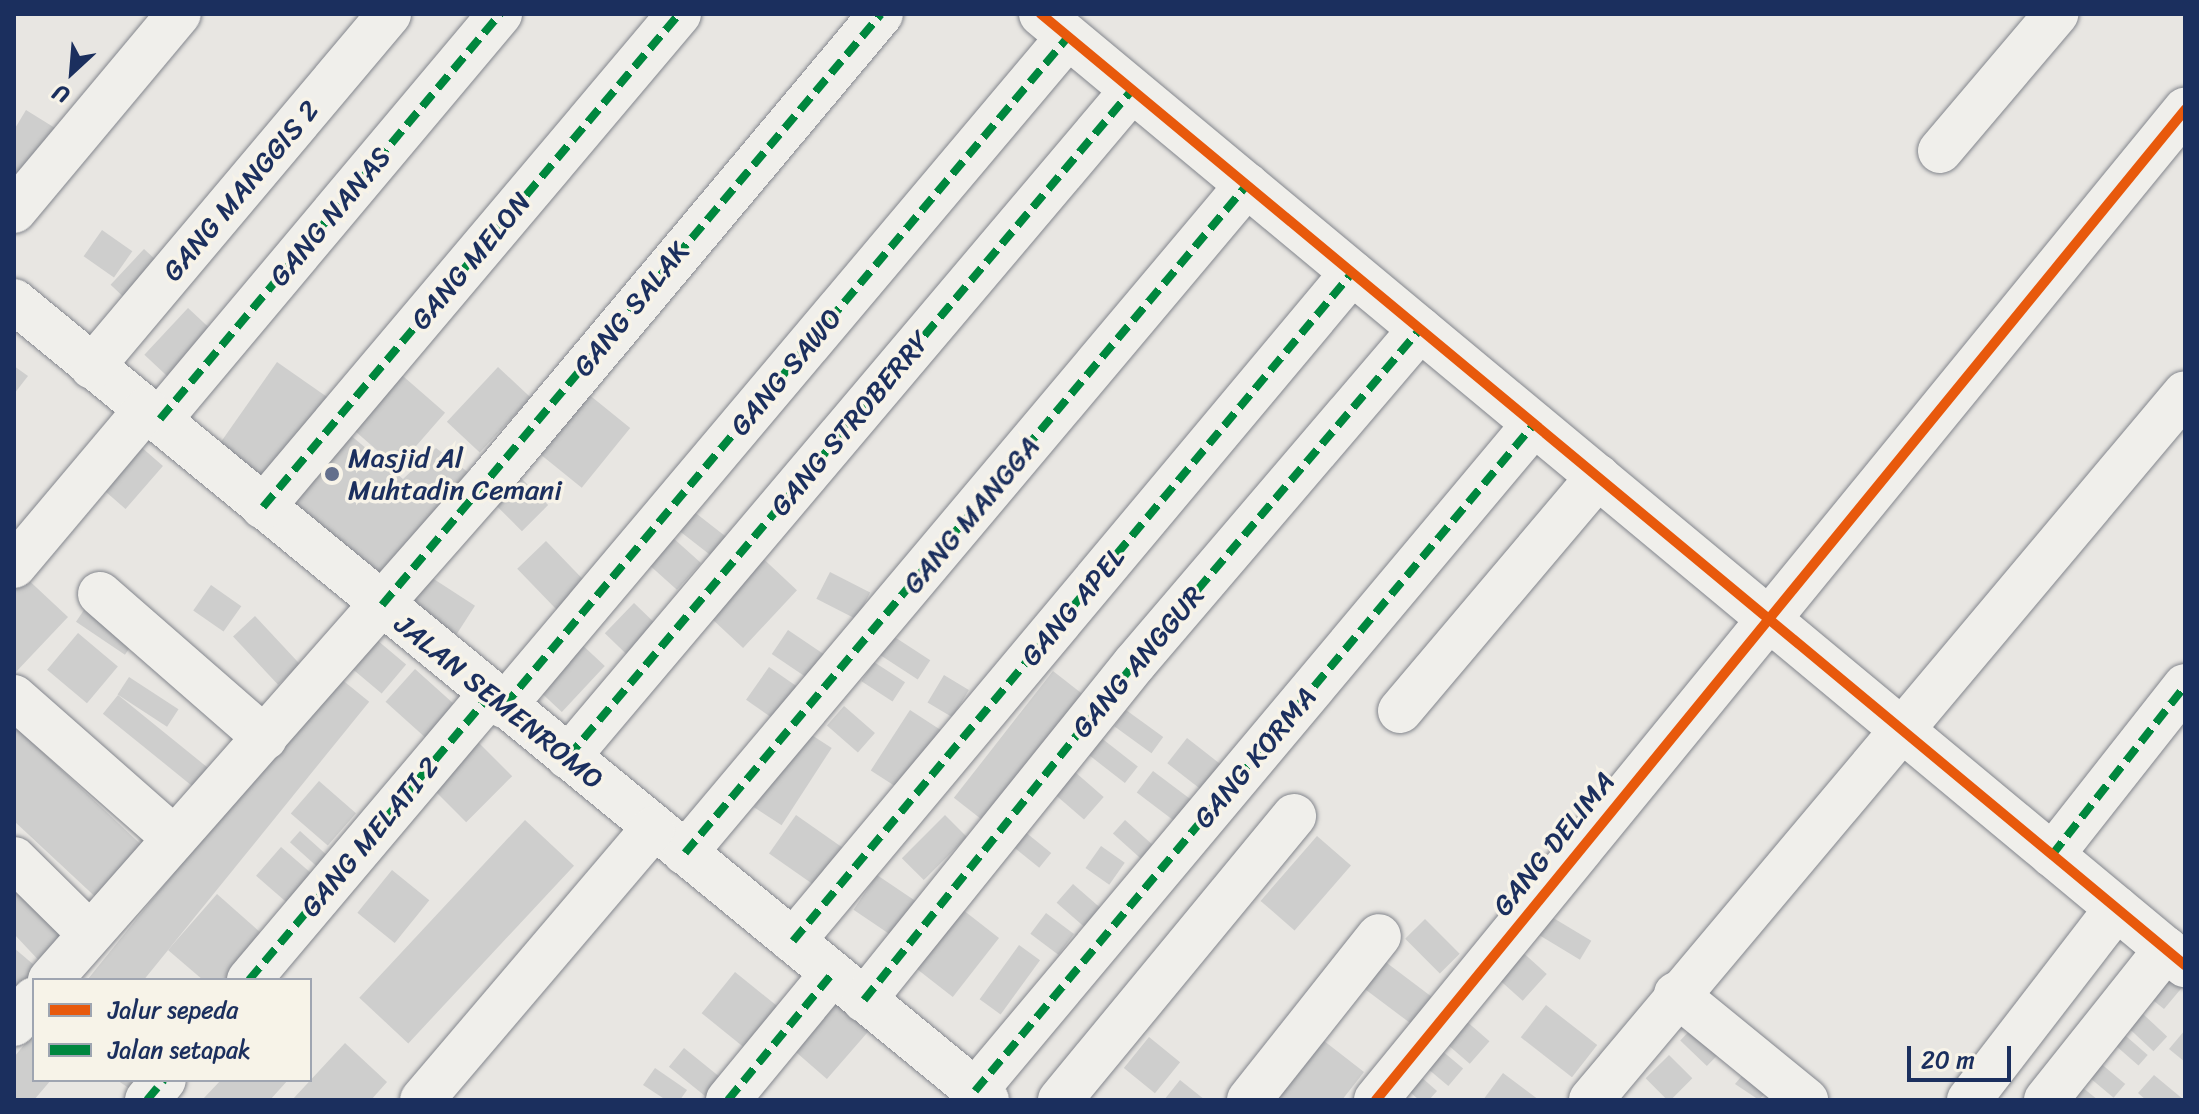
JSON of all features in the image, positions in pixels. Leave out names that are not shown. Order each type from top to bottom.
[{"type":"street","points":[[14,211],[179,14]]},
{"type":"street","name":"GANG MANGGIS 2","points":[[92,367],[389,14]]},
{"type":"street","name":"GANG NANAS","points":[[14,566],[153,414],[500,14]]},
{"type":"street","name":"GANG MELON","points":[[263,507],[679,14]]},
{"type":"street","name":"GANG SALAK","points":[[52,978],[382,605],[881,14]]},
{"type":"street","points":[[1940,151],[2056,14]]},
{"type":"street","points":[[1054,26],[1132,90],[1239,196],[1352,273],[2176,957],[2046,1100]]},
{"type":"street","name":"GANG SAWO","points":[[498,700],[1054,26]]},
{"type":"street","name":"GANG STROBERRY","points":[[568,757],[1132,90]]},
{"type":"street","name":"GANG DELIMA","points":[[1376,1100],[2185,110]]},
{"type":"street","name":"GANG MANGGA","points":[[422,1100],[683,835],[1239,196]]},
{"type":"street","name":"GANG APEL","points":[[793,941],[1352,273]]},
{"type":"street","name":"JALAN SEMENROMO","points":[[14,301],[568,757],[683,835],[793,941],[967,1092]]},
{"type":"street","name":"GANG ANGGUR","points":[[728,1100],[848,987],[1135,663],[1420,329]]},
{"type":"street","points":[[1591,1100],[1676,994],[1904,731],[2185,393]]},
{"type":"street","name":"GANG KORMA","points":[[967,1092],[1534,424]]},
{"type":"street","points":[[1400,711],[1598,477]]},
{"type":"street","points":[[100,594],[265,738]]},
{"type":"street","points":[[2052,855],[2185,686]]},
{"type":"street","points":[[14,697],[174,838]]},
{"type":"street","name":"GANG MELATI 2","points":[[251,978],[498,700]]},
{"type":"street","points":[[1060,1100],[1294,816]]},
{"type":"street","points":[[14,859],[89,933]]},
{"type":"street","points":[[1969,1100],[2117,908]]},
{"type":"street","points":[[1249,1100],[1379,936]]},
{"type":"street","points":[[1676,994],[1806,1100]]},
{"type":"street","points":[[14,1024],[32,1002]]},
{"type":"street","points":[[147,1100],[162,1082]]},
{"type":"building","points":[[26,110],[55,128],[14,192],[14,130]]},
{"type":"building","points":[[102,230],[132,251],[114,277],[84,256]]},
{"type":"building","points":[[144,249],[161,265],[127,301],[111,285]]},
{"type":"building","points":[[188,308],[220,338],[177,385],[144,355]]},
{"type":"building","points":[[277,362],[331,400],[272,484],[218,446]]},
{"type":"building","points":[[14,366],[28,376],[14,394]]},
{"type":"building","points":[[498,367],[531,398],[480,453],[447,422]]},
{"type":"building","points":[[396,370],[445,413],[397,468],[348,425]]},
{"type":"building","points":[[582,389],[630,428],[582,488],[534,449]]},
{"type":"building","points":[[349,434],[403,479],[436,448],[481,482],[391,587],[288,500]]},
{"type":"building","points":[[132,439],[163,466],[126,509],[95,482]]},
{"type":"building","points":[[517,474],[548,505],[522,531],[491,500]]},
{"type":"building","points":[[693,511],[729,539],[714,558],[678,530]]},
{"type":"building","points":[[672,537],[701,563],[677,590],[648,564]]},
{"type":"building","points":[[546,541],[593,590],[564,618],[517,569]]},
{"type":"building","points":[[756,552],[797,590],[743,648],[702,610]]},
{"type":"building","points":[[423,572],[475,606],[454,638],[402,604]]},
{"type":"building","points":[[830,572],[870,592],[856,619],[816,599]]},
{"type":"building","points":[[22,574],[68,617],[14,674],[14,583]]},
{"type":"building","points":[[211,585],[241,606],[224,632],[193,610]]},
{"type":"building","points":[[90,601],[139,634],[125,655],[76,622]]},
{"type":"building","points":[[634,603],[660,628],[631,658],[605,633]]},
{"type":"building","points":[[255,616],[300,664],[278,685],[233,636]]},
{"type":"building","points":[[788,630],[826,656],[810,680],[772,654]]},
{"type":"building","points":[[78,633],[118,666],[87,703],[47,670]]},
{"type":"building","points":[[890,634],[930,660],[918,679],[877,653]]},
{"type":"building","points":[[377,640],[406,664],[382,694],[353,669]]},
{"type":"building","points":[[577,640],[605,666],[562,712],[534,686]]},
{"type":"building","points":[[874,662],[905,682],[893,701],[861,681]]},
{"type":"building","points":[[769,667],[798,687],[775,720],[746,700]]},
{"type":"building","points":[[415,669],[460,710],[431,743],[386,702]]},
{"type":"building","points":[[1053,671],[1097,705],[998,832],[954,798]]},
{"type":"building","points":[[335,674],[369,702],[145,978],[89,978]]},
{"type":"building","points":[[944,675],[969,690],[952,717],[928,702]]},
{"type":"building","points":[[129,677],[178,709],[167,727],[118,695]]},
{"type":"building","points":[[118,695],[208,768],[193,787],[103,714]]},
{"type":"building","points":[[844,706],[875,733],[858,753],[827,726]]},
{"type":"building","points":[[910,710],[946,733],[907,794],[871,770]]},
{"type":"building","points":[[1126,710],[1163,737],[1151,753],[1114,726]]},
{"type":"building","points":[[14,725],[151,854],[103,904],[14,821]]},
{"type":"building","points":[[804,730],[832,748],[782,825],[754,807]]},
{"type":"building","points":[[1100,737],[1138,767],[1125,783],[1087,754]]},
{"type":"building","points":[[474,738],[512,776],[466,822],[428,784]]},
{"type":"building","points":[[1187,738],[1230,772],[1211,797],[1167,763]]},
{"type":"building","points":[[1153,771],[1193,801],[1177,823],[1137,793]]},
{"type":"building","points":[[1075,772],[1104,797],[1084,820],[1055,795]]},
{"type":"building","points":[[319,781],[356,813],[328,846],[291,813]]},
{"type":"building","points":[[796,815],[846,850],[819,888],[769,854]]},
{"type":"building","points":[[945,815],[967,837],[924,880],[902,858]]},
{"type":"building","points":[[525,820],[574,866],[408,1043],[359,998]]},
{"type":"building","points":[[1125,820],[1155,847],[1143,860],[1113,833]]},
{"type":"building","points":[[300,831],[329,857],[319,868],[290,842]]},
{"type":"building","points":[[1024,831],[1051,853],[1039,868],[1012,846]]},
{"type":"building","points":[[1317,836],[1351,866],[1295,930],[1261,901]]},
{"type":"building","points":[[1101,846],[1125,863],[1109,885],[1086,868]]},
{"type":"building","points":[[281,847],[317,878],[292,907],[256,876]]},
{"type":"building","points":[[392,870],[429,900],[395,943],[357,913]]},
{"type":"building","points":[[877,875],[922,905],[898,940],[854,910]]},
{"type":"building","points":[[14,878],[72,940],[44,966],[14,934]]},
{"type":"building","points":[[1073,884],[1105,912],[1089,931],[1057,903]]},
{"type":"building","points":[[217,894],[270,941],[238,978],[201,978],[168,950]]},
{"type":"building","points":[[958,906],[999,938],[953,997],[912,965]]},
{"type":"building","points":[[1046,913],[1074,934],[1058,955],[1030,934]]},
{"type":"building","points":[[1545,913],[1591,941],[1580,960],[1534,932]]},
{"type":"building","points":[[1425,919],[1460,954],[1440,973],[1405,939]]},
{"type":"building","points":[[1019,945],[1040,960],[1001,1014],[980,999]]},
{"type":"building","points":[[14,948],[47,976],[32,978],[32,988],[14,1003]]},
{"type":"building","points":[[1520,950],[1547,974],[1523,1001],[1496,977]]},
{"type":"building","points":[[1371,951],[1433,998],[1413,1025],[1351,978]]},
{"type":"building","points":[[735,972],[778,1007],[744,1048],[702,1013]]},
{"type":"building","points":[[2185,972],[2185,984],[2164,1009],[2144,993]]},
{"type":"building","points":[[843,995],[875,1023],[827,1079],[794,1051]]},
{"type":"building","points":[[1546,1005],[1597,1045],[1572,1077],[1521,1037]]},
{"type":"building","points":[[1457,1013],[1489,1041],[1470,1064],[1437,1036]]},
{"type":"building","points":[[2143,1014],[2167,1037],[2153,1051],[2129,1029]]},
{"type":"building","points":[[1699,1021],[1726,1047],[1707,1066],[1680,1040]]},
{"type":"building","points":[[1310,1030],[1364,1072],[1342,1100],[1255,1100]]},
{"type":"building","points":[[2119,1030],[2148,1055],[2138,1065],[2110,1041]]},
{"type":"building","points":[[2185,1030],[2185,1062],[2169,1049]]},
{"type":"building","points":[[32,1035],[32,1082],[49,1082],[34,1100],[14,1100],[14,1057]]},
{"type":"building","points":[[1149,1037],[1180,1062],[1155,1093],[1124,1068]]},
{"type":"building","points":[[345,1043],[387,1082],[371,1100],[292,1100]]},
{"type":"building","points":[[1434,1044],[1463,1068],[1448,1086],[1419,1062]]},
{"type":"building","points":[[684,1048],[726,1082],[710,1100],[669,1067]]},
{"type":"building","points":[[1669,1055],[1692,1078],[1667,1100],[1646,1078]]},
{"type":"building","points":[[2093,1057],[2125,1084],[2114,1098],[2081,1071]]},
{"type":"building","points":[[1751,1065],[1773,1084],[1759,1100],[1735,1084]]},
{"type":"building","points":[[655,1068],[687,1090],[680,1100],[666,1100],[643,1085]]},
{"type":"building","points":[[1412,1069],[1437,1091],[1429,1100],[1419,1100],[1400,1083]]},
{"type":"building","points":[[1503,1073],[1539,1100],[1483,1100]]},
{"type":"building","points":[[2154,1075],[2184,1100],[2146,1100],[2138,1093]]},
{"type":"building","points":[[2072,1079],[2098,1100],[2064,1100]]},
{"type":"building","points":[[1180,1080],[1205,1100],[1164,1100]]},
{"type":"building","points":[[120,1082],[135,1082],[130,1089]]},
{"type":"building","points":[[219,1082],[286,1082],[270,1100],[202,1100]]},
{"type":"marked path","points":[[160,419],[500,14]]},
{"type":"marked path","points":[[263,507],[679,14]]},
{"type":"marked path","points":[[382,605],[881,14]]},
{"type":"marked path","points":[[504,706],[1068,37]]},
{"type":"marked path","points":[[568,757],[1132,90]]},
{"type":"marked path","points":[[685,853],[1247,185]]},
{"type":"marked path","points":[[793,941],[1352,273]]},
{"type":"marked path","points":[[864,1000],[1135,663],[1420,329]]},
{"type":"marked path","points":[[975,1091],[1534,424]]},
{"type":"marked path","points":[[2052,855],[2185,686]]},
{"type":"marked path","points":[[251,978],[491,694]]},
{"type":"marked path","points":[[728,1100],[832,974]]},
{"type":"marked path","points":[[147,1100],[162,1082]]},
{"type":"cycle path","points":[[1041,14],[2185,965]]},
{"type":"cycle path","points":[[1376,1100],[2185,110]]},
{"type":"place","name":"Masjid Al Muhtadin Cemani","points":[[332,474]]}]
